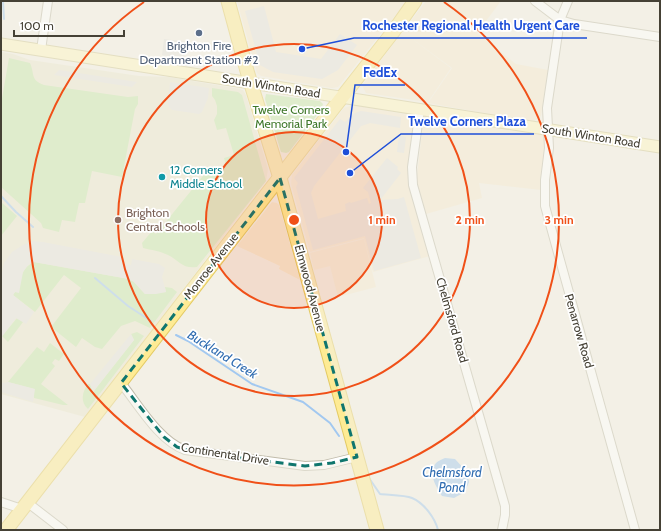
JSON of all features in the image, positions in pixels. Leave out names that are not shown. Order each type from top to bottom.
[{"type":"main road","name":"Elmwood Avenue","points":[[228,1],[280,178],[377,530]]},
{"type":"main road","name":"Monroe Avenue","points":[[6,530],[393,32],[414,1]]},
{"type":"main road","name":"South Winton Road","points":[[1,44],[660,147]]},
{"type":"street","points":[[41,50],[48,1]]},
{"type":"street","points":[[535,1],[560,20],[574,24],[660,37]]},
{"type":"street","name":"Penarrow Road","points":[[568,1],[560,20],[546,108],[549,148],[544,193],[546,212],[635,530]]},
{"type":"street","name":"Chelmsford Road","points":[[420,109],[412,167],[413,185],[505,506],[502,530]]},
{"type":"street","name":"Continental Drive","points":[[121,383],[164,437],[177,447],[185,450],[305,466],[324,465],[357,458]]},
{"type":"street","points":[[1,502],[25,506],[63,530]]},
{"type":"highlighted area","points":[[280,178],[314,301],[357,457],[332,463],[305,466],[193,452],[177,447],[164,437],[121,383]]},
{"type":"shaded area","points":[[237,1],[407,1],[338,87],[332,88],[261,76],[257,73]]},
{"type":"shaded area","points":[[426,1],[501,1],[477,33],[516,64],[548,70],[541,116],[533,122],[428,103],[452,68],[404,33],[451,68],[428,102],[366,93],[362,85]]},
{"type":"shaded area","points":[[264,6],[276,52],[321,59],[340,34],[357,45],[338,70],[322,79],[273,72],[260,65],[245,11]]},
{"type":"shaded area","points":[[164,39],[186,42],[184,58],[162,55]]},
{"type":"shaded area","name":"Brighton Central Schools","points":[[1,52],[13,54],[30,60],[139,76],[169,77],[243,90],[246,95],[268,169],[266,181],[85,417],[1,394]]},
{"type":"shaded area","points":[[59,70],[137,82],[132,87],[54,75]]},
{"type":"shaded area","points":[[170,82],[209,88],[208,98],[202,112],[199,114],[172,110],[168,103]]},
{"type":"shaded area","points":[[353,105],[415,116],[409,185],[430,256],[373,272],[364,238],[310,252],[291,184],[292,175],[344,108]]},
{"type":"shaded area","points":[[361,111],[401,117],[400,128],[370,123],[361,126],[314,186],[311,193],[318,219],[346,211],[345,204],[350,202],[351,203],[367,198],[369,204],[371,203],[368,192],[363,188],[387,158],[398,167],[397,169],[401,173],[380,200],[398,199],[404,197],[421,258],[374,271],[365,236],[313,250],[296,187],[298,183],[294,178],[340,119],[345,122],[355,113]]},
{"type":"shaded area","points":[[424,117],[542,133],[547,139],[541,190],[479,183],[482,198],[426,214],[416,182]]},
{"type":"shaded area","points":[[399,135],[406,137],[404,153],[397,152]]},
{"type":"shaded area","points":[[272,202],[279,205],[300,280],[279,269],[280,266],[237,246]]},
{"type":"shaded area","points":[[364,239],[376,287],[338,297],[330,266],[314,270],[310,253]]},
{"type":"shaded area","points":[[33,241],[122,257],[122,263],[131,265],[132,259],[159,264],[165,268],[162,277],[166,292],[145,294],[134,282],[129,279],[34,262],[28,265],[23,272],[19,293],[15,292],[13,295],[34,312],[26,324],[16,318],[1,338],[1,278],[4,263],[12,252]]},
{"type":"shaded area","points":[[131,334],[134,340],[93,392],[90,384]]},
{"type":"shaded area","points":[[1,382],[8,382],[35,389],[33,402],[1,392]]},
{"type":"green space","points":[[9,58],[30,63],[35,79],[44,85],[128,97],[138,96],[138,104],[135,109],[122,177],[92,171],[85,203],[79,203],[75,222],[62,220],[59,232],[43,228],[41,223],[1,187],[1,104]]},
{"type":"green space","points":[[212,88],[238,92],[242,95],[266,181],[197,267],[188,267],[165,254],[143,248],[142,243],[152,231],[156,234],[207,171],[226,166],[224,158],[234,155],[226,128],[217,130],[214,120],[217,114],[217,106],[212,96]]},
{"type":"green space","name":"Twelve Corners Memorial Park","points":[[266,94],[320,101],[323,104],[321,110],[289,152],[281,152],[265,99]]},
{"type":"green space","points":[[1,202],[17,216],[1,236]]},
{"type":"green space","points":[[34,262],[129,279],[134,282],[145,294],[166,292],[165,287],[172,288],[177,292],[150,328],[135,321],[121,326],[102,349],[95,347],[82,338],[76,347],[51,327],[81,288],[64,275],[35,312],[13,295],[15,292],[19,292],[24,271]]},
{"type":"green space","points":[[17,318],[23,322],[8,342],[2,336]]},
{"type":"green space","points":[[137,332],[144,336],[88,409],[83,400],[83,394],[86,387],[90,384],[93,392],[134,340],[131,334]]},
{"type":"green space","points":[[50,343],[64,354],[59,361],[55,359],[52,363],[55,366],[41,384],[68,405],[34,398],[34,389],[8,382],[37,347],[44,352]]},
{"type":"water","name":"Chelmsford Pond","points":[[445,458],[455,459],[467,472],[469,482],[465,492],[454,498],[442,496],[433,476],[433,467],[440,460]]},
{"type":"waterway","points":[[3,1],[4,19]]},
{"type":"waterway","name":"Buckland Creek","points":[[1,196],[33,227]]},
{"type":"waterway","name":"Buckland Creek","points":[[95,278],[128,306],[151,321]]},
{"type":"waterway","name":"Buckland Creek","points":[[176,335],[188,341],[252,384],[303,402],[330,423],[339,436]]},
{"type":"waterway","name":"Buckland Creek","points":[[369,478],[380,494],[409,497],[421,503],[432,516],[438,530]]},
{"type":"place","name":"Brighton Fire Department Station #2","points":[[199,33]]},
{"type":"place","name":"Rochester Regional Health Urgent Care","points":[[302,49]]},
{"type":"place","name":"FedEx","points":[[346,152]]},
{"type":"place","name":"Twelve Corners Plaza","points":[[350,173]]},
{"type":"place","name":"12 Corners Middle School","points":[[162,177]]},
{"type":"place","name":"Brighton Central Schools","points":[[118,220]]}]
